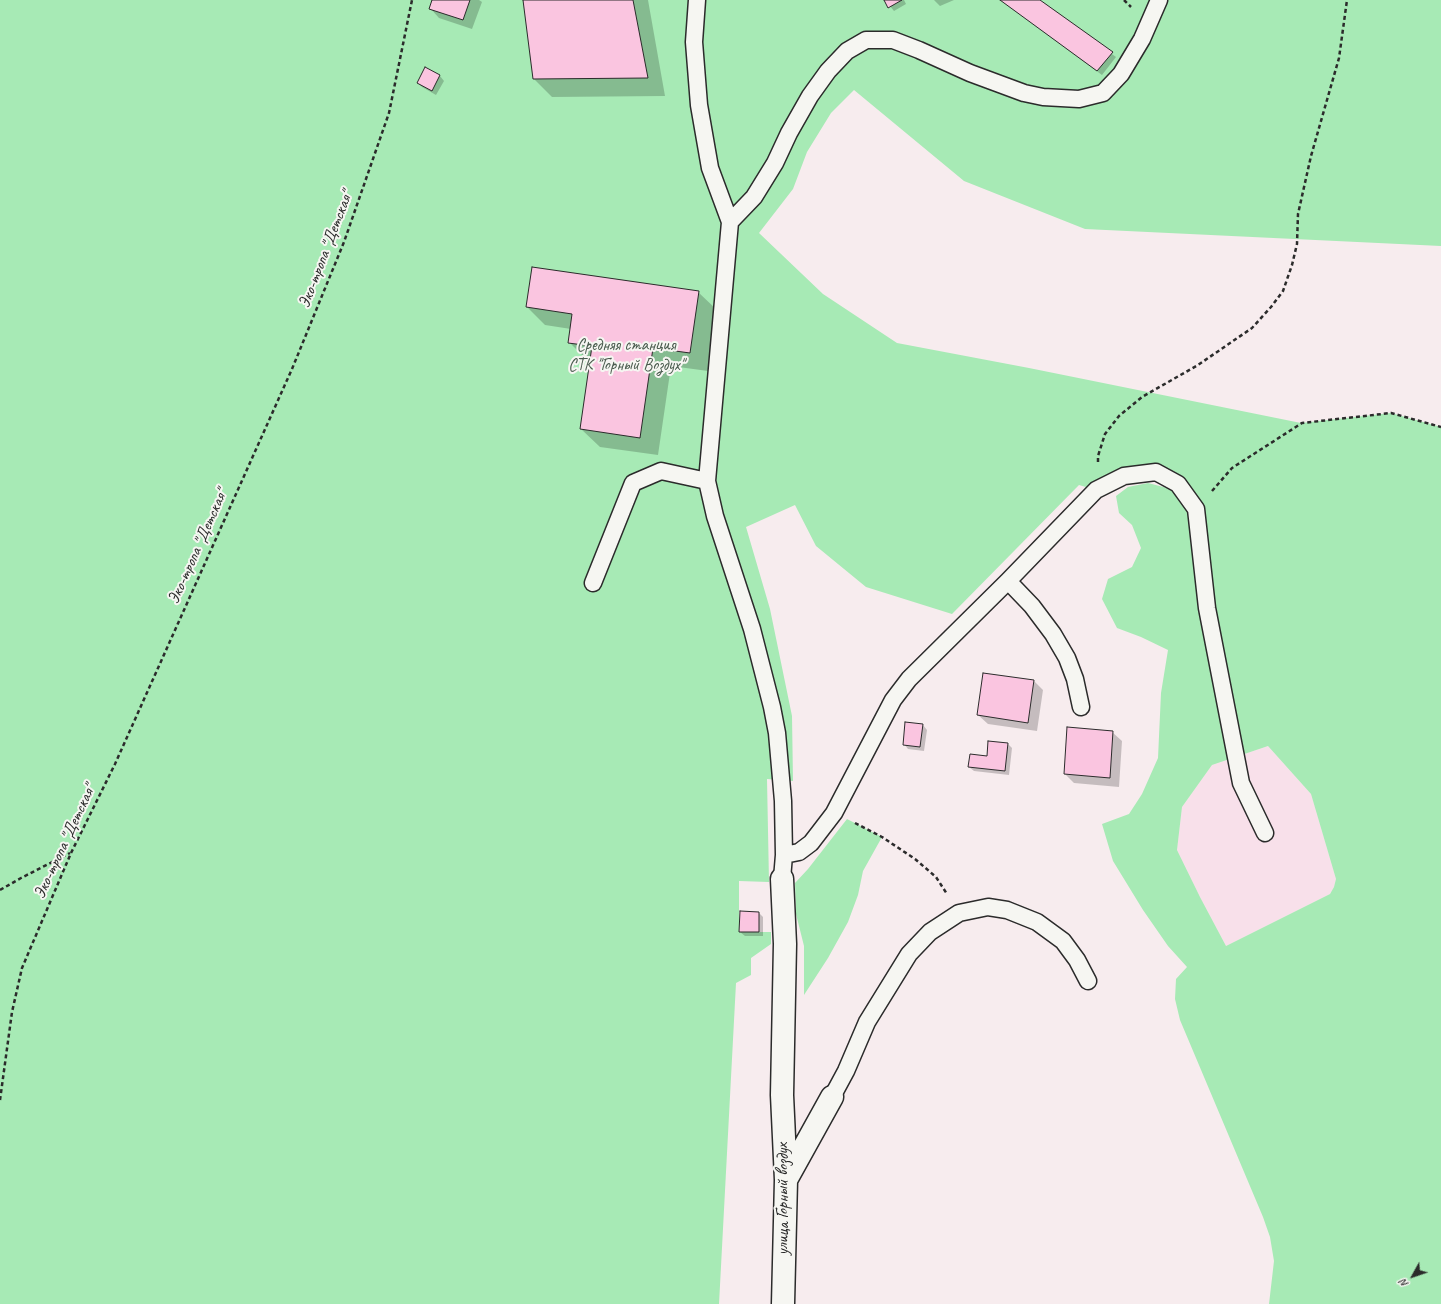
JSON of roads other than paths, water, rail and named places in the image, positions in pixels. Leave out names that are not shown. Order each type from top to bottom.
[{"type":"street","name":"улица Горный воздух","points":[[782,880],[785,944],[782,1095],[786,1180],[783,1304]]},
{"type":"street","points":[[786,1180],[832,1097]]},
{"type":"lane","points":[[697,0],[694,42],[699,105],[710,168],[730,222],[707,481],[715,516],[752,629],[772,707],[778,740],[783,801],[784,855],[782,880]]},
{"type":"lane","points":[[730,222],[754,197],[775,163],[789,133],[810,96],[828,71],[847,50],[866,40],[893,40],[970,73],[1024,93],[1043,97],[1079,99],[1103,93],[1121,74],[1142,38],[1159,0]]},
{"type":"lane","points":[[593,583],[633,483],[661,472],[707,481]]},
{"type":"lane","points":[[784,855],[799,852],[811,843],[834,813],[893,700],[908,679],[1008,581],[1096,490],[1124,476],[1156,472],[1178,484],[1196,509],[1208,608],[1241,782],[1265,833]]},
{"type":"lane","points":[[1008,581],[1032,606],[1053,634],[1067,658],[1075,679],[1081,707]]},
{"type":"lane","points":[[832,1097],[846,1071],[867,1022],[884,992],[909,954],[930,932],[959,913],[988,907],[1007,910],[1037,922],[1063,941],[1077,960],[1088,981]]},
{"type":"park label","name":"Средняя станция СТК \"Горный Воздух\"","points":[[626,356]]}]
